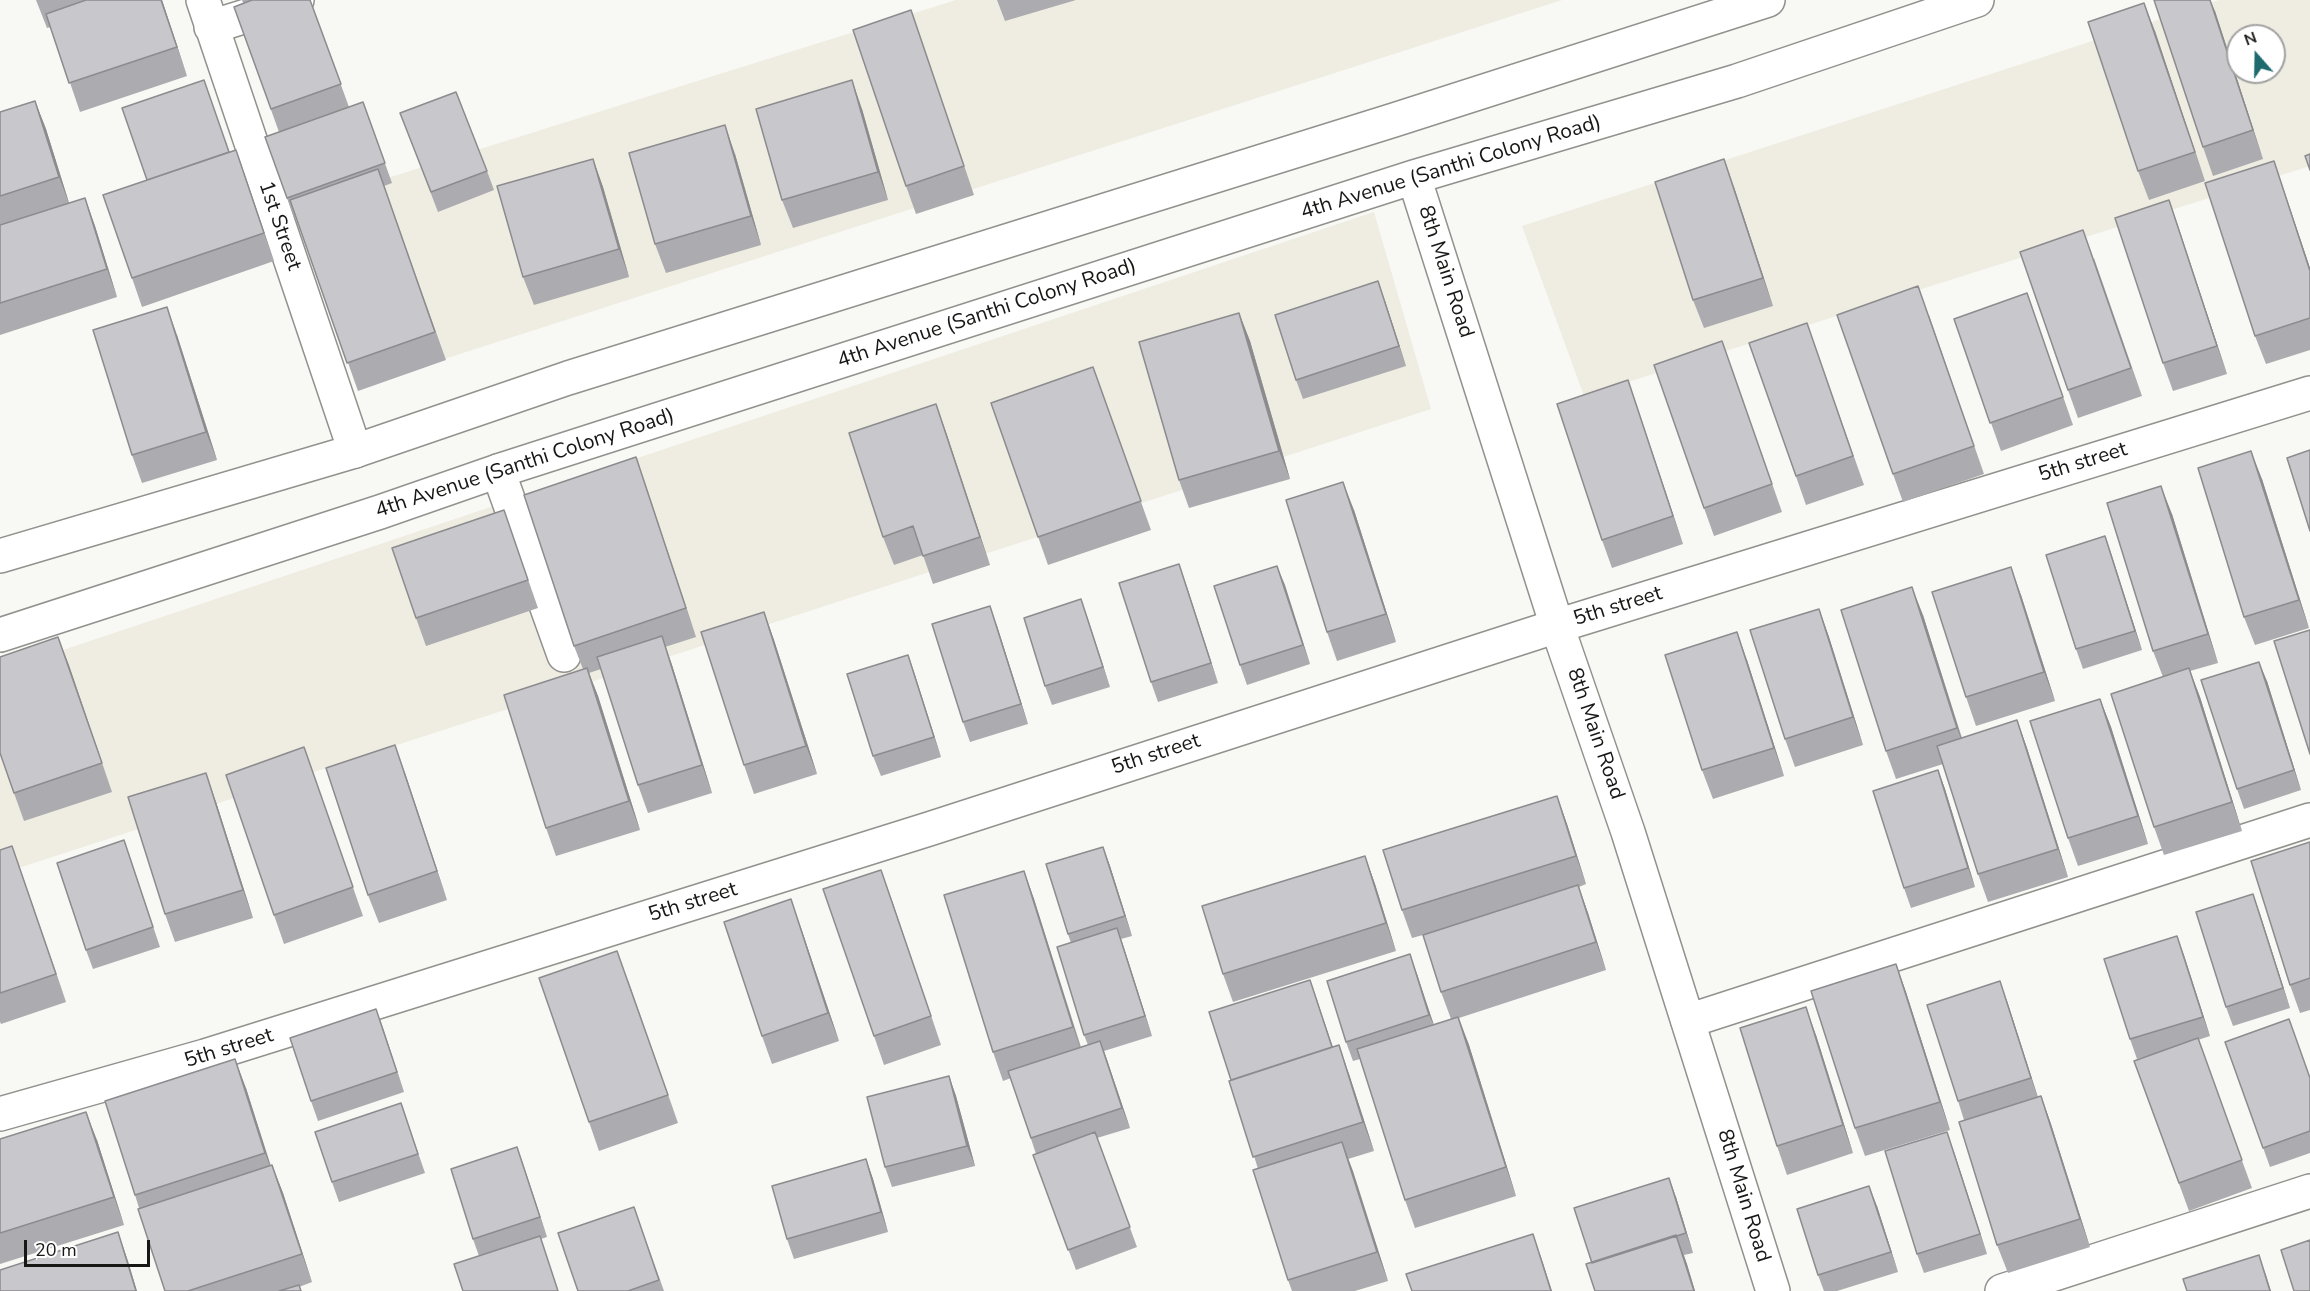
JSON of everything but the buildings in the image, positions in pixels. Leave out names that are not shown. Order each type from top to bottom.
[{"type":"street","points":[[207,13],[297,0]]},
{"type":"street","points":[[0,556],[355,451],[579,374],[1394,120],[1712,9],[1768,0]]},
{"type":"street","name":"4th Avenue (Santhi Colony Road)","points":[[0,635],[380,512],[498,471],[1414,177],[1737,81],[1977,0]]},
{"type":"street","name":"1st Street","points":[[207,13],[355,451]]},
{"type":"street","name":"8th Main Road","points":[[1414,177],[1557,626],[1628,832],[1773,1291]]},
{"type":"street","name":"5th street","points":[[0,1114],[228,1049],[929,829],[1557,626],[2310,393]]},
{"type":"street","points":[[498,471],[564,655]]},
{"type":"street","points":[[1688,1020],[2310,820]]},
{"type":"street","points":[[2002,1291],[2310,1191]]},
{"type":"shaded area","points":[[956,0],[1562,0],[413,369],[343,192]]},
{"type":"shaded area","points":[[2219,0],[2310,0],[2310,166],[1584,396],[1522,226]]},
{"type":"shaded area","points":[[1374,212],[1431,409],[0,874],[0,671]]}]
